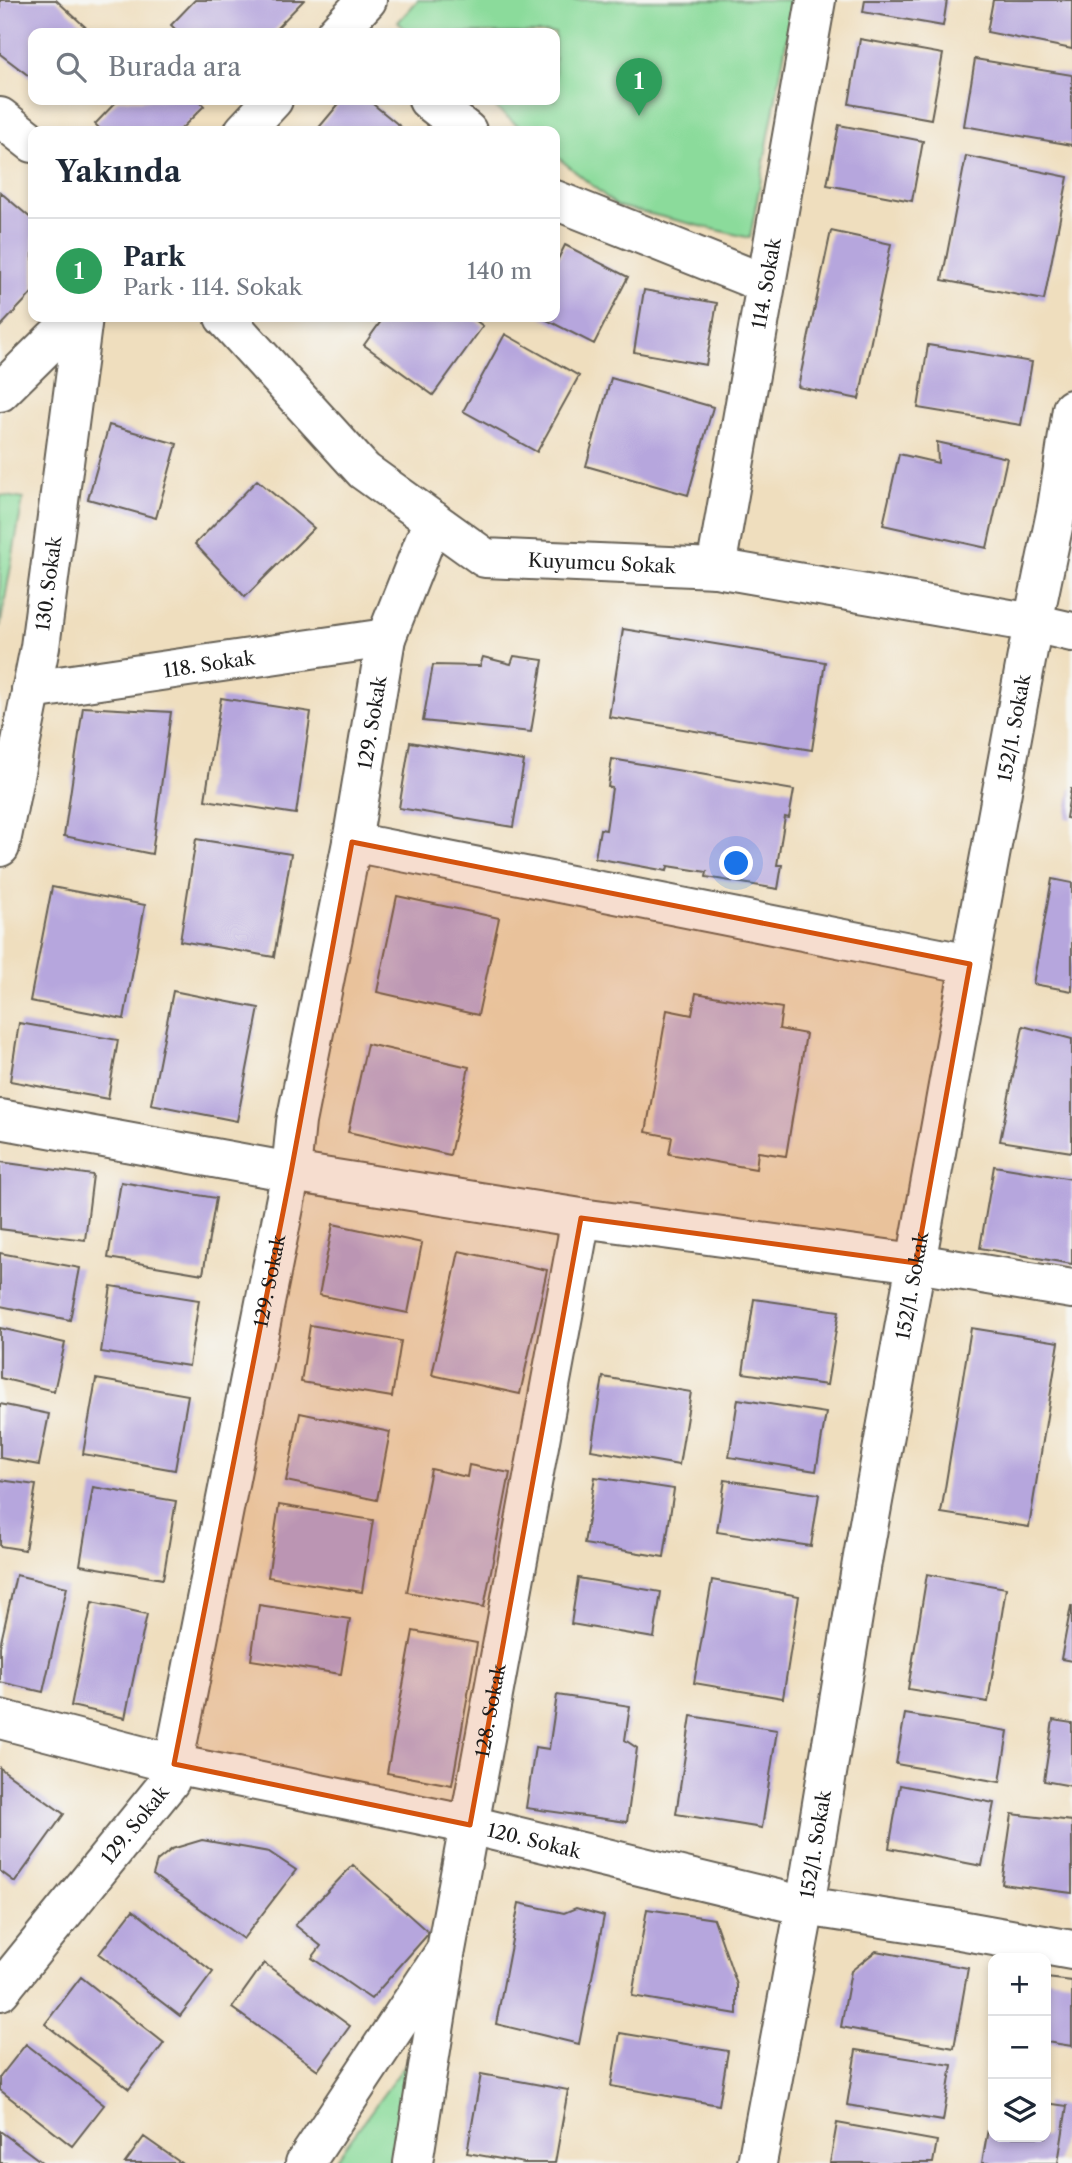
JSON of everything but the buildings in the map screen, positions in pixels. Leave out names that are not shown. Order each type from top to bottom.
[{"type":"street","points":[[343,28],[367,0]]},
{"type":"street","name":"114. Sokak","points":[[716,569],[816,0]]},
{"type":"street","points":[[249,126],[268,105]]},
{"type":"street","points":[[434,105],[461,126]]},
{"type":"street","points":[[0,117],[28,139]]},
{"type":"street","points":[[560,202],[766,284]]},
{"type":"street","points":[[0,392],[71,322]]},
{"type":"street","name":"130. Sokak","points":[[0,847],[40,647],[82,322]]},
{"type":"street","name":"Kuyumcu Sokak","points":[[230,322],[364,471],[485,558],[716,569],[1072,632]]},
{"type":"street","name":"152/1. Sokak","points":[[757,2163],[805,1906],[862,1562],[1033,623],[1065,509],[1072,409]]},
{"type":"street","name":"129. Sokak","points":[[0,1991],[170,1781],[291,1172],[296,1122],[352,842],[386,638],[433,520]]},
{"type":"street","name":"118. Sokak","points":[[31,690],[386,638]]},
{"type":"street","points":[[352,842],[970,964]]},
{"type":"street","points":[[0,1119],[291,1172],[581,1218],[916,1263],[1072,1289]]},
{"type":"street","name":"128. Sokak","points":[[305,2163],[446,1950],[581,1218]]},
{"type":"street","name":"120. Sokak","points":[[0,1719],[174,1764],[470,1825],[805,1906],[1072,1950]]},
{"type":"street","points":[[413,2163],[446,1950]]},
{"type":"highlighted area","points":[[352,842],[970,964],[916,1263],[581,1218],[470,1825],[174,1764],[291,1172]]},
{"type":"green space","points":[[418,0],[794,0],[750,238],[617,206],[560,159],[560,126],[519,126],[492,105],[560,105],[560,28],[404,28],[398,22]]},
{"type":"green space","points":[[0,495],[23,499],[0,627]]},
{"type":"green space","points":[[413,2054],[397,2163],[333,2163]]},
{"type":"place","name":"Park","points":[[639,116]]}]
